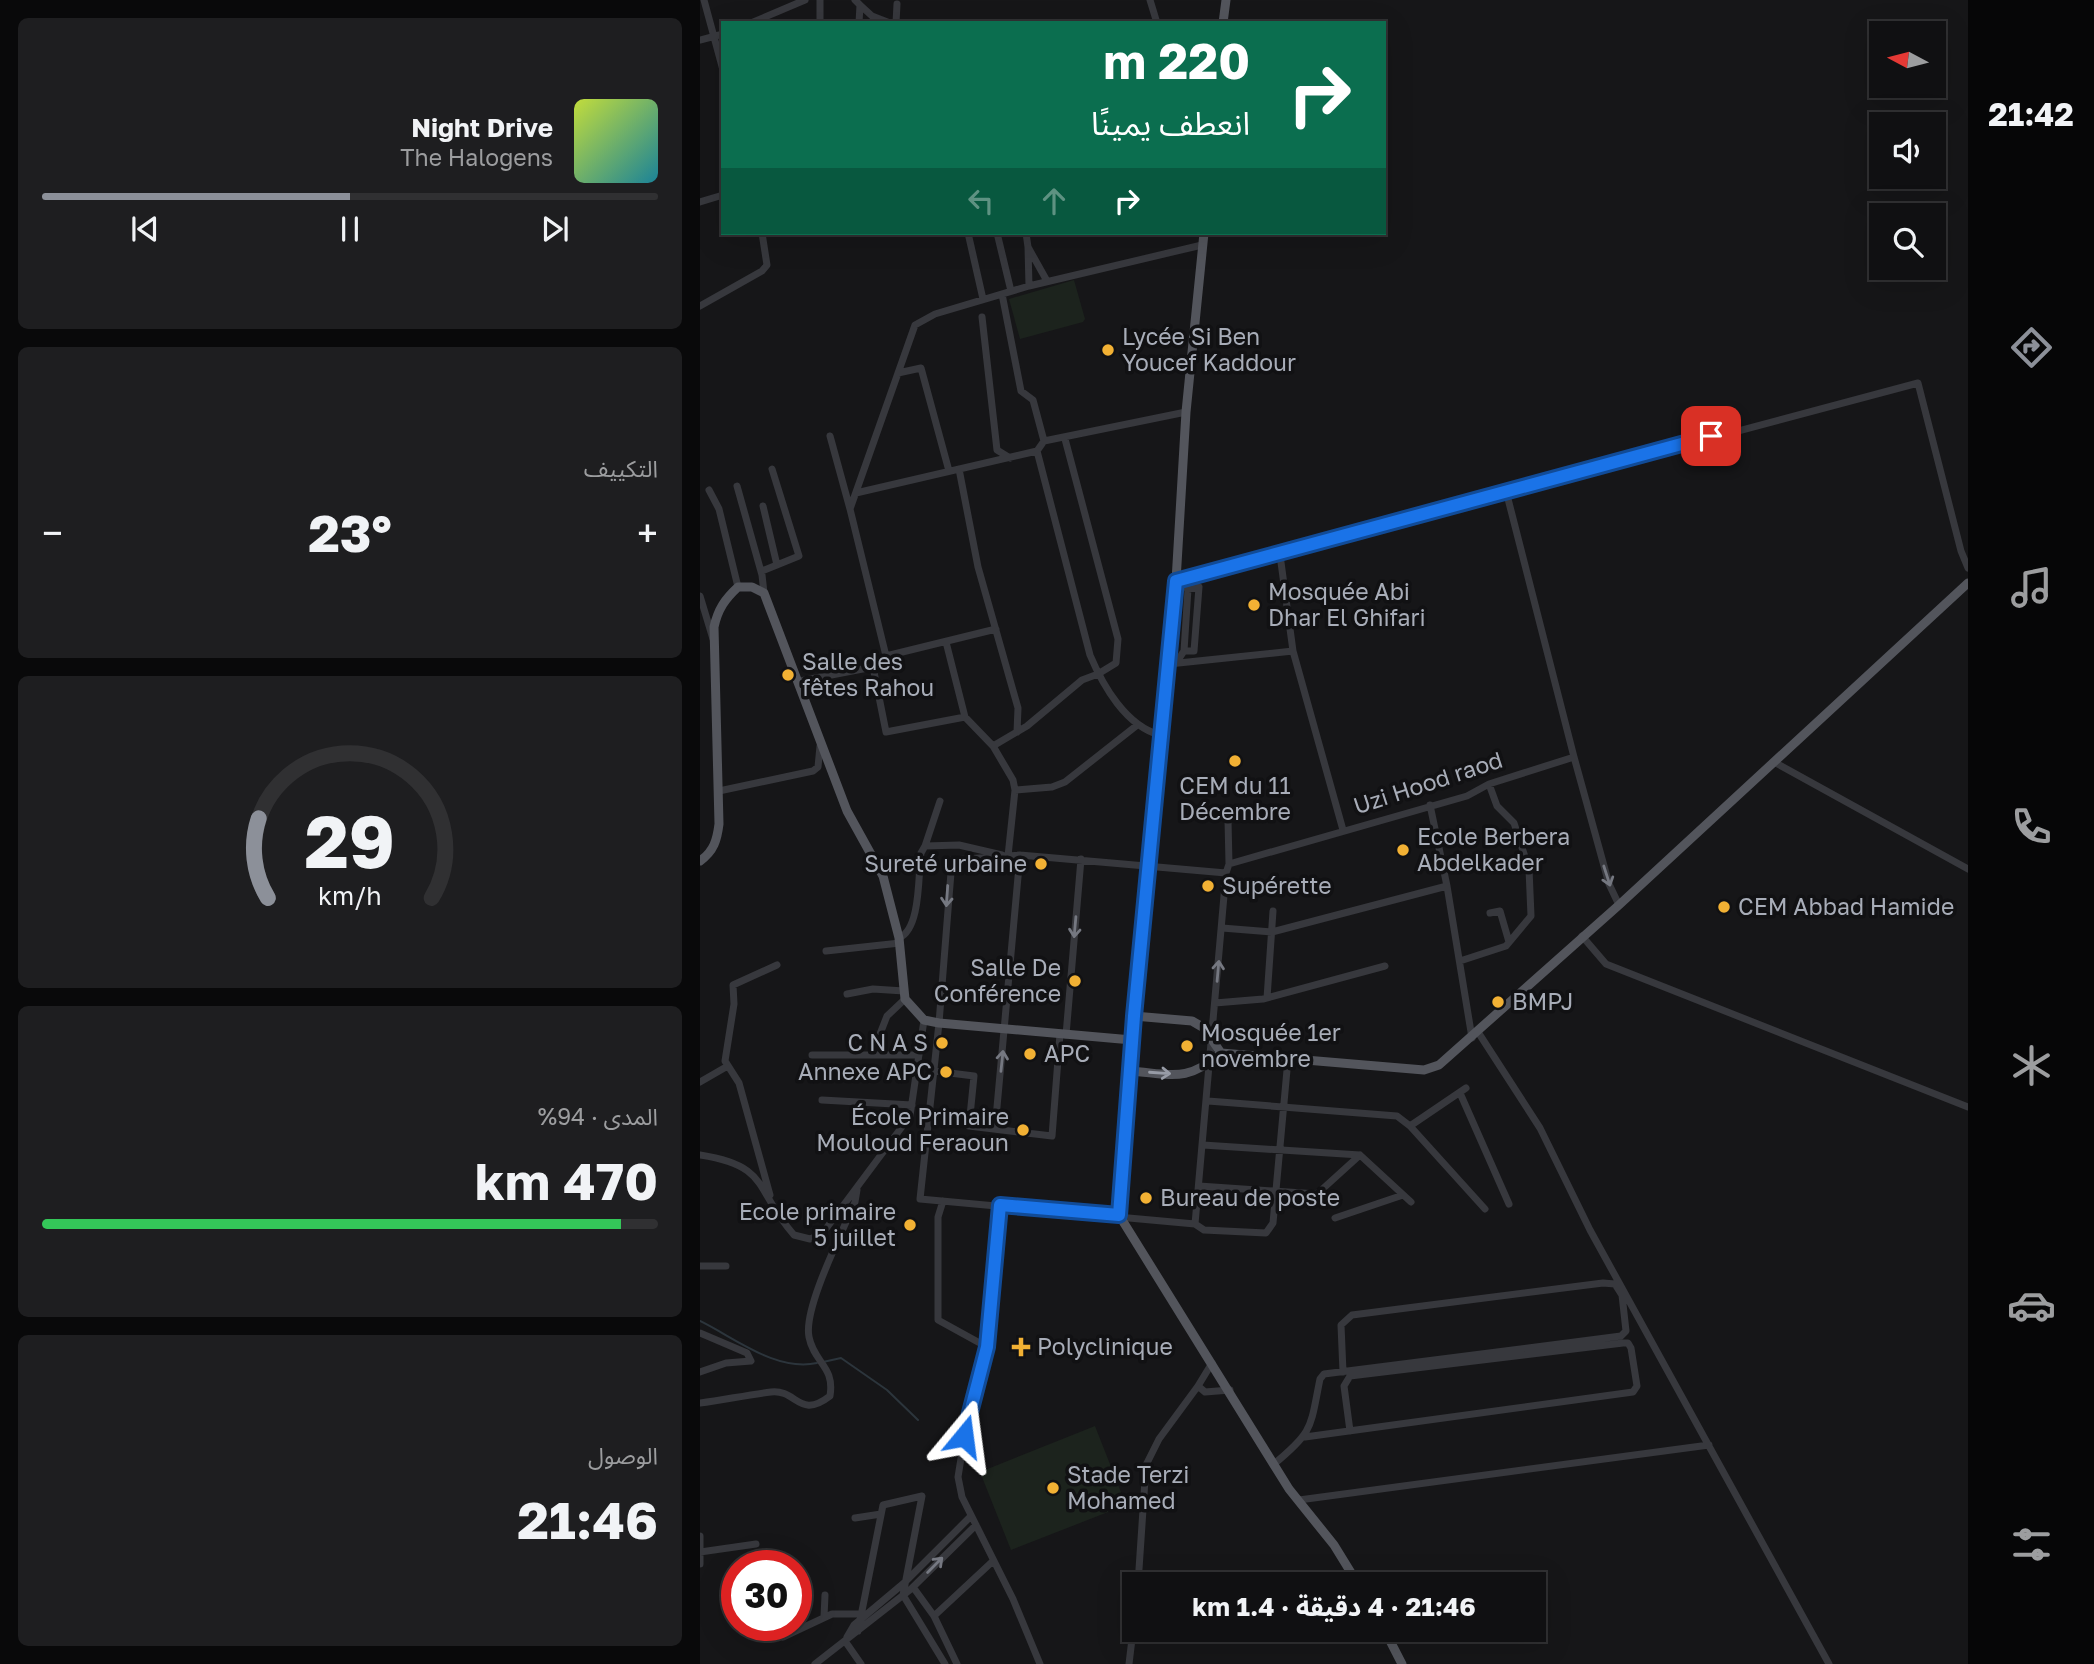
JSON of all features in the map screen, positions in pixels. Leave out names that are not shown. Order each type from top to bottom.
[{"type":"main road","points":[[1223,21],[1226,0]]},
{"type":"main road","points":[[1204,235],[1186,412],[1172,663],[1160,735],[1147,865],[1119,1215],[1213,1362],[1274,1464],[1351,1572]]},
{"type":"main road","points":[[1130,1071],[1190,1075],[1221,1053],[1424,1070],[1439,1065],[1619,905],[1968,583]]},
{"type":"main road","points":[[700,861],[709,855],[717,841],[719,791],[714,641],[717,611],[738,587],[751,587],[764,593],[800,681],[847,811],[883,876],[899,940],[904,995],[924,1020],[1132,1040]]},
{"type":"main road","points":[[1134,1016],[1192,1021],[1204,1028],[1221,1053]]},
{"type":"main road","points":[[1391,1642],[1402,1664]]},
{"type":"street","points":[[704,0],[721,63]]},
{"type":"street","points":[[756,21],[805,0]]},
{"type":"street","points":[[820,0],[820,21]]},
{"type":"street","points":[[1150,0],[1156,21]]},
{"type":"street","points":[[857,3],[859,21]]},
{"type":"street","points":[[857,3],[872,16],[885,21]]},
{"type":"street","points":[[896,21],[897,4]]},
{"type":"street","points":[[775,13],[775,21]]},
{"type":"street","points":[[700,40],[721,35]]},
{"type":"street","points":[[700,202],[721,196]]},
{"type":"street","points":[[700,306],[762,271],[767,265],[762,235]]},
{"type":"street","points":[[968,235],[983,299]]},
{"type":"street","points":[[997,235],[1021,391],[1033,400],[1044,441]]},
{"type":"street","points":[[1026,235],[1029,286]]},
{"type":"street","points":[[850,509],[915,325],[921,318],[1047,281],[1202,246]]},
{"type":"street","points":[[1028,247],[1047,281]]},
{"type":"street","points":[[982,317],[997,450],[1010,457]]},
{"type":"street","points":[[898,373],[921,368],[949,471]]},
{"type":"street","points":[[1176,581],[1918,383],[1961,551],[1968,568]]},
{"type":"street","points":[[856,493],[1037,451],[1044,441],[1065,439],[1186,412]]},
{"type":"street","points":[[830,436],[886,656]]},
{"type":"street","points":[[993,746],[1017,732],[1082,680],[1116,663],[1118,639],[1065,439]]},
{"type":"street","points":[[1037,451],[1090,655],[1098,674],[1136,726],[1160,735]]},
{"type":"street","points":[[762,572],[799,556],[772,469]]},
{"type":"street","points":[[959,469],[978,567],[1018,708],[1017,732]]},
{"type":"street","points":[[737,486],[762,572],[764,593]]},
{"type":"street","points":[[709,490],[719,509],[738,587]]},
{"type":"street","points":[[1506,491],[1574,757],[1581,772],[1598,846],[1619,905]]},
{"type":"street","points":[[763,506],[777,565]]},
{"type":"street","points":[[1280,555],[1293,651],[1343,830]]},
{"type":"street","points":[[1172,663],[1184,651],[1194,652],[1199,587],[1188,589],[1176,581]]},
{"type":"street","points":[[700,596],[714,641]]},
{"type":"street","points":[[800,681],[873,667],[886,656],[996,629]]},
{"type":"street","points":[[946,642],[965,717],[993,746],[1013,780],[1015,790],[1007,856]]},
{"type":"street","points":[[1172,663],[1293,651]]},
{"type":"street","points":[[873,667],[886,732],[965,717]]},
{"type":"street","points":[[1015,790],[1052,787],[1065,782],[1136,726]]},
{"type":"street","points":[[719,791],[813,771],[820,763],[821,738]]},
{"type":"street","name":"Uzi Hood raod","points":[[1229,864],[1466,796],[1489,784],[1574,757]]},
{"type":"street","points":[[1774,762],[1968,869]]},
{"type":"street","points":[[1460,961],[1508,943],[1531,916],[1529,869],[1514,823],[1497,806],[1489,784]]},
{"type":"street","points":[[826,951],[899,940],[906,935],[914,922],[921,853],[926,846],[940,801]]},
{"type":"street","points":[[1430,805],[1475,1035],[1540,1128],[1590,1230],[1829,1664]]},
{"type":"street","points":[[1195,1224],[1208,1101],[1226,873],[1229,864],[1228,820]]},
{"type":"street","points":[[926,846],[958,845],[1007,856]]},
{"type":"street","points":[[1226,873],[1020,855],[952,860],[939,1023],[920,1199],[1119,1215],[1195,1224],[1204,1230],[1266,1233],[1273,1223],[1288,1059]]},
{"type":"street","points":[[995,1129],[1020,855]]},
{"type":"street","points":[[934,1071],[974,1076],[969,1126],[1052,1136],[1081,859]]},
{"type":"street","points":[[1222,928],[1272,932],[1447,886]]},
{"type":"street","points":[[1490,913],[1500,911],[1508,943]]},
{"type":"street","points":[[1267,998],[1273,912]]},
{"type":"street","points":[[1582,936],[1606,964],[1968,1107]]},
{"type":"street","points":[[774,1206],[739,1083],[726,1067],[734,1004],[733,985],[777,965]]},
{"type":"street","points":[[1215,1003],[1267,998],[1385,966]]},
{"type":"street","points":[[846,994],[873,989],[904,995],[887,1016],[878,1039]]},
{"type":"street","points":[[700,1155],[742,1165],[752,1173],[794,1235],[810,1240],[822,1234],[910,1116],[924,1020]]},
{"type":"street","points":[[812,1055],[919,1055]]},
{"type":"street","points":[[700,1082],[726,1067]]},
{"type":"street","points":[[1410,1126],[1463,1090],[1509,1204]]},
{"type":"street","points":[[822,1100],[912,1105]]},
{"type":"street","points":[[1208,1101],[1397,1116],[1410,1126],[1485,1209]]},
{"type":"street","points":[[1203,1145],[1360,1155],[1411,1202]]},
{"type":"street","points":[[1199,1186],[1317,1194],[1360,1155]]},
{"type":"street","points":[[700,1403],[773,1391],[808,1407],[819,1404],[830,1396],[832,1383],[828,1369],[816,1356],[808,1335],[816,1295],[855,1202],[857,1187]]},
{"type":"street","points":[[1335,1218],[1403,1195]]},
{"type":"street","points":[[943,1201],[938,1217],[938,1320],[987,1347]]},
{"type":"street","points":[[1000,1205],[987,1347],[977,1395],[968,1415],[958,1477],[962,1497],[1013,1599],[1040,1664]]},
{"type":"street","points":[[700,1266],[726,1266]]},
{"type":"street","points":[[1274,1464],[1304,1437],[1311,1424],[1320,1378],[1324,1374],[1621,1336],[1626,1331],[1621,1291],[1615,1284],[1592,1284],[1352,1315],[1341,1325],[1343,1371]]},
{"type":"street","points":[[700,1333],[747,1353],[751,1361],[726,1363],[700,1372]]},
{"type":"street","points":[[1304,1437],[1350,1431],[1633,1392],[1637,1386],[1632,1348],[1628,1343],[1623,1343],[1350,1376],[1344,1386],[1350,1431]]},
{"type":"street","points":[[1139,1572],[1146,1465],[1158,1439],[1213,1362]]},
{"type":"street","points":[[1198,1386],[1205,1392],[1230,1390]]},
{"type":"street","points":[[1299,1500],[1709,1445]]},
{"type":"street","points":[[858,1631],[883,1505],[922,1496],[903,1595],[945,1664]]},
{"type":"street","points":[[855,1518],[881,1514]]},
{"type":"street","points":[[845,1641],[860,1617],[904,1583],[971,1516]]},
{"type":"street","points":[[815,1664],[913,1587],[976,1525]]},
{"type":"street","points":[[700,1536],[700,1564]]},
{"type":"street","points":[[700,1552],[756,1544]]},
{"type":"street","points":[[934,1616],[993,1561]]},
{"type":"street","points":[[913,1587],[934,1616],[957,1664]]},
{"type":"street","points":[[824,1617],[825,1595]]},
{"type":"street","points":[[812,1623],[842,1612],[860,1617]]},
{"type":"street","points":[[845,1641],[861,1664]]},
{"type":"street","points":[[1129,1664],[1132,1642]]},
{"type":"shaded area","points":[[1074,280],[1085,319],[1083,322],[1020,339],[1009,299]]},
{"type":"shaded area","name":"Stade Terzi Mohamed","points":[[1095,1426],[1126,1505],[1011,1550],[980,1472]]},
{"type":"waterway","points":[[700,1321],[771,1358],[786,1363],[817,1363]]},
{"type":"waterway","points":[[823,1362],[841,1358],[887,1390],[918,1420]]},
{"type":"place","name":"Lycée Si Ben Youcef Kaddour","points":[[1108,350]]},
{"type":"place","name":"Mosquée Abi Dhar El Ghifari","points":[[1254,605]]},
{"type":"place","name":"Salle des fêtes Rahou","points":[[788,675]]},
{"type":"place","name":"CEM du 11 Décembre","points":[[1235,761]]},
{"type":"place","name":"Ecole Berbera Abdelkader","points":[[1403,850]]},
{"type":"place","name":"Sureté urbaine","points":[[1041,864]]},
{"type":"place","name":"Supérette","points":[[1208,886]]},
{"type":"place","name":"CEM Abbad Hamide","points":[[1724,907]]},
{"type":"place","name":"Salle De Conférence","points":[[1075,981]]},
{"type":"place","name":"BMPJ","points":[[1498,1002]]},
{"type":"place","name":"C N A S","points":[[942,1043]]},
{"type":"place","name":"Mosquée 1er novembre","points":[[1187,1046]]},
{"type":"place","name":"APC","points":[[1030,1054]]},
{"type":"place","name":"Annexe APC","points":[[946,1072]]},
{"type":"place","name":"École Primaire Mouloud Feraoun","points":[[1023,1130]]},
{"type":"place","name":"Bureau de poste","points":[[1146,1198]]},
{"type":"place","name":"Ecole primaire 5 juillet","points":[[910,1225]]},
{"type":"place","name":"Polyclinique","points":[[1021,1347]]},
{"type":"place","name":"Stade Terzi Mohamed","points":[[1053,1488]]},
{"type":"route","points":[[964,1436],[968,1415],[977,1395],[987,1347],[1000,1205],[1119,1215],[1134,1016],[1176,581],[1280,555],[1711,436]]}]
